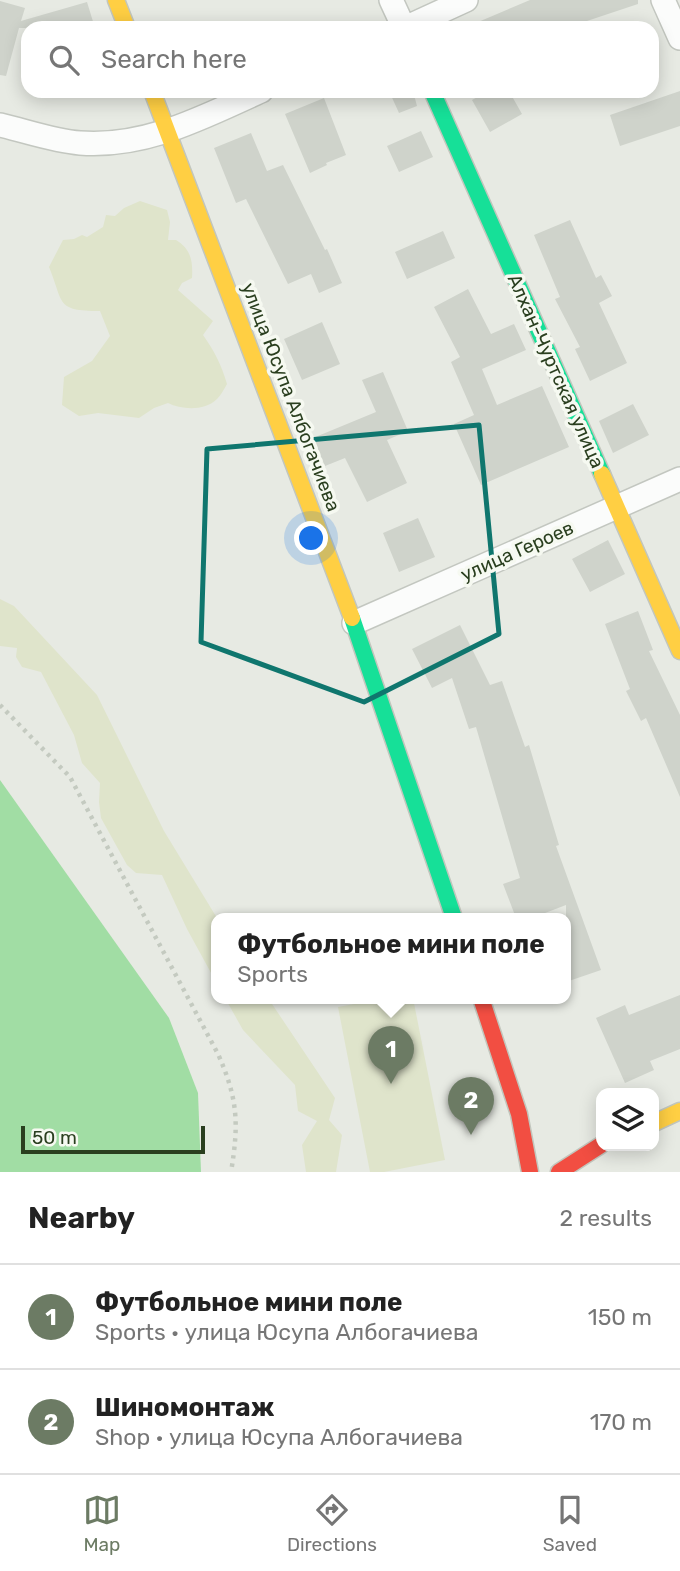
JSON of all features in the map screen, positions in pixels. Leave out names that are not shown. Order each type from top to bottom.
[{"type":"street","points":[[116,0],[124,21]]},
{"type":"street","points":[[391,0],[401,21]]},
{"type":"street","points":[[420,21],[466,0]]},
{"type":"street","points":[[663,0],[680,38]]},
{"type":"street","name":"улица Юсупа Албогачиева","points":[[155,98],[354,623],[452,913]]},
{"type":"street","points":[[0,125],[79,143],[123,142],[167,132],[245,98]]},
{"type":"street","name":"Алхан-Чуртская улица","points":[[435,98],[680,651]]},
{"type":"street","name":"улица Героев","points":[[354,623],[680,480]]},
{"type":"street","points":[[483,1004],[519,1114],[527,1144],[530,1172]]},
{"type":"street","points":[[659,1121],[680,1111]]},
{"type":"street","points":[[559,1172],[596,1148]]},
{"type":"path","points":[[0,705],[70,777],[218,1054],[228,1077],[237,1119],[231,1172]]},
{"type":"highlighted area","points":[[479,425],[499,634],[364,702],[201,642],[207,449]]},
{"type":"shaded area","points":[[140,201],[167,210],[170,222],[168,240],[176,240],[188,251],[192,278],[182,283],[178,290],[213,321],[203,335],[217,358],[227,384],[217,399],[206,406],[186,408],[168,403],[139,418],[98,413],[79,416],[62,405],[64,377],[92,361],[110,336],[100,311],[75,309],[63,302],[49,267],[63,240],[82,235],[87,237],[103,227],[106,215],[115,216],[124,208]]},
{"type":"shaded area","points":[[0,599],[14,606],[97,695],[164,831],[214,913],[211,913],[211,973],[162,875],[136,873],[127,865],[101,818],[100,783],[82,763],[74,735],[41,672],[22,667],[16,657],[17,648],[0,646]]},
{"type":"shaded area","points":[[0,780],[169,1018],[198,1093],[201,1172],[0,1172]]},
{"type":"shaded area","points":[[228,1004],[272,1004],[335,1098],[329,1120],[342,1135],[336,1172],[306,1172],[302,1145],[317,1121],[298,1111],[295,1085],[243,1030]]},
{"type":"shaded area","points":[[354,1004],[414,1004],[445,1160],[384,1172],[370,1172],[338,1007]]},
{"type":"building","points":[[530,0],[638,0],[638,4],[587,21],[480,21]]},
{"type":"building","points":[[0,1],[25,8],[6,76],[0,75]]},
{"type":"building","points":[[87,2],[93,21],[21,21]]},
{"type":"building","points":[[680,91],[680,126],[620,146],[610,115]]},
{"type":"building","points":[[324,98],[346,155],[310,173],[285,114]]},
{"type":"building","points":[[392,98],[415,98],[417,106],[399,113]]},
{"type":"building","points":[[513,98],[522,114],[490,132],[472,100]]},
{"type":"building","points":[[421,131],[433,157],[399,172],[387,146]]},
{"type":"building","points":[[251,133],[267,171],[283,165],[342,283],[319,293],[311,274],[288,284],[246,199],[236,203],[214,148]]},
{"type":"building","points":[[570,220],[596,278],[601,275],[612,296],[599,303],[627,363],[590,381],[575,349],[580,347],[555,299],[560,297],[534,235]]},
{"type":"building","points":[[443,231],[455,258],[407,279],[395,252]]},
{"type":"building","points":[[468,289],[491,334],[514,324],[526,350],[482,369],[497,405],[542,386],[569,447],[481,485],[454,424],[474,415],[451,362],[460,357],[434,307]]},
{"type":"building","points":[[322,322],[340,364],[302,380],[284,339]]},
{"type":"building","points":[[383,372],[408,431],[387,440],[407,483],[367,502],[345,458],[325,466],[313,438],[376,412],[362,380]]},
{"type":"building","points":[[633,404],[649,435],[613,453],[599,421]]},
{"type":"building","points":[[418,518],[435,557],[399,572],[383,533]]},
{"type":"building","points":[[608,540],[625,574],[590,592],[572,559]]},
{"type":"building","points":[[638,611],[653,650],[649,651],[680,715],[680,797],[646,718],[641,721],[626,691],[630,689],[605,624]]},
{"type":"building","points":[[460,625],[490,685],[502,681],[525,747],[529,745],[559,845],[556,846],[601,970],[571,980],[571,913],[566,913],[566,905],[545,913],[514,913],[503,884],[520,878],[476,727],[469,729],[452,678],[432,688],[412,649]]},
{"type":"building","points":[[680,995],[680,1049],[650,1061],[654,1070],[625,1083],[596,1018],[625,1005],[629,1015]]},
{"type":"traffic: fast","points":[[435,98],[602,474]]},
{"type":"traffic: fast","points":[[352,618],[452,913]]},
{"type":"traffic: slow","points":[[116,0],[124,21]]},
{"type":"traffic: slow","points":[[155,98],[352,618]]},
{"type":"traffic: slow","points":[[602,474],[680,651]]},
{"type":"traffic: slow","points":[[659,1121],[680,1111]]},
{"type":"traffic: jam","points":[[483,1004],[519,1114],[530,1172]]},
{"type":"traffic: jam","points":[[559,1172],[596,1148]]},
{"type":"place","name":"Футбольное мини поле","points":[[391,1084]]},
{"type":"place","name":"Шиномонтаж","points":[[471,1135]]}]
